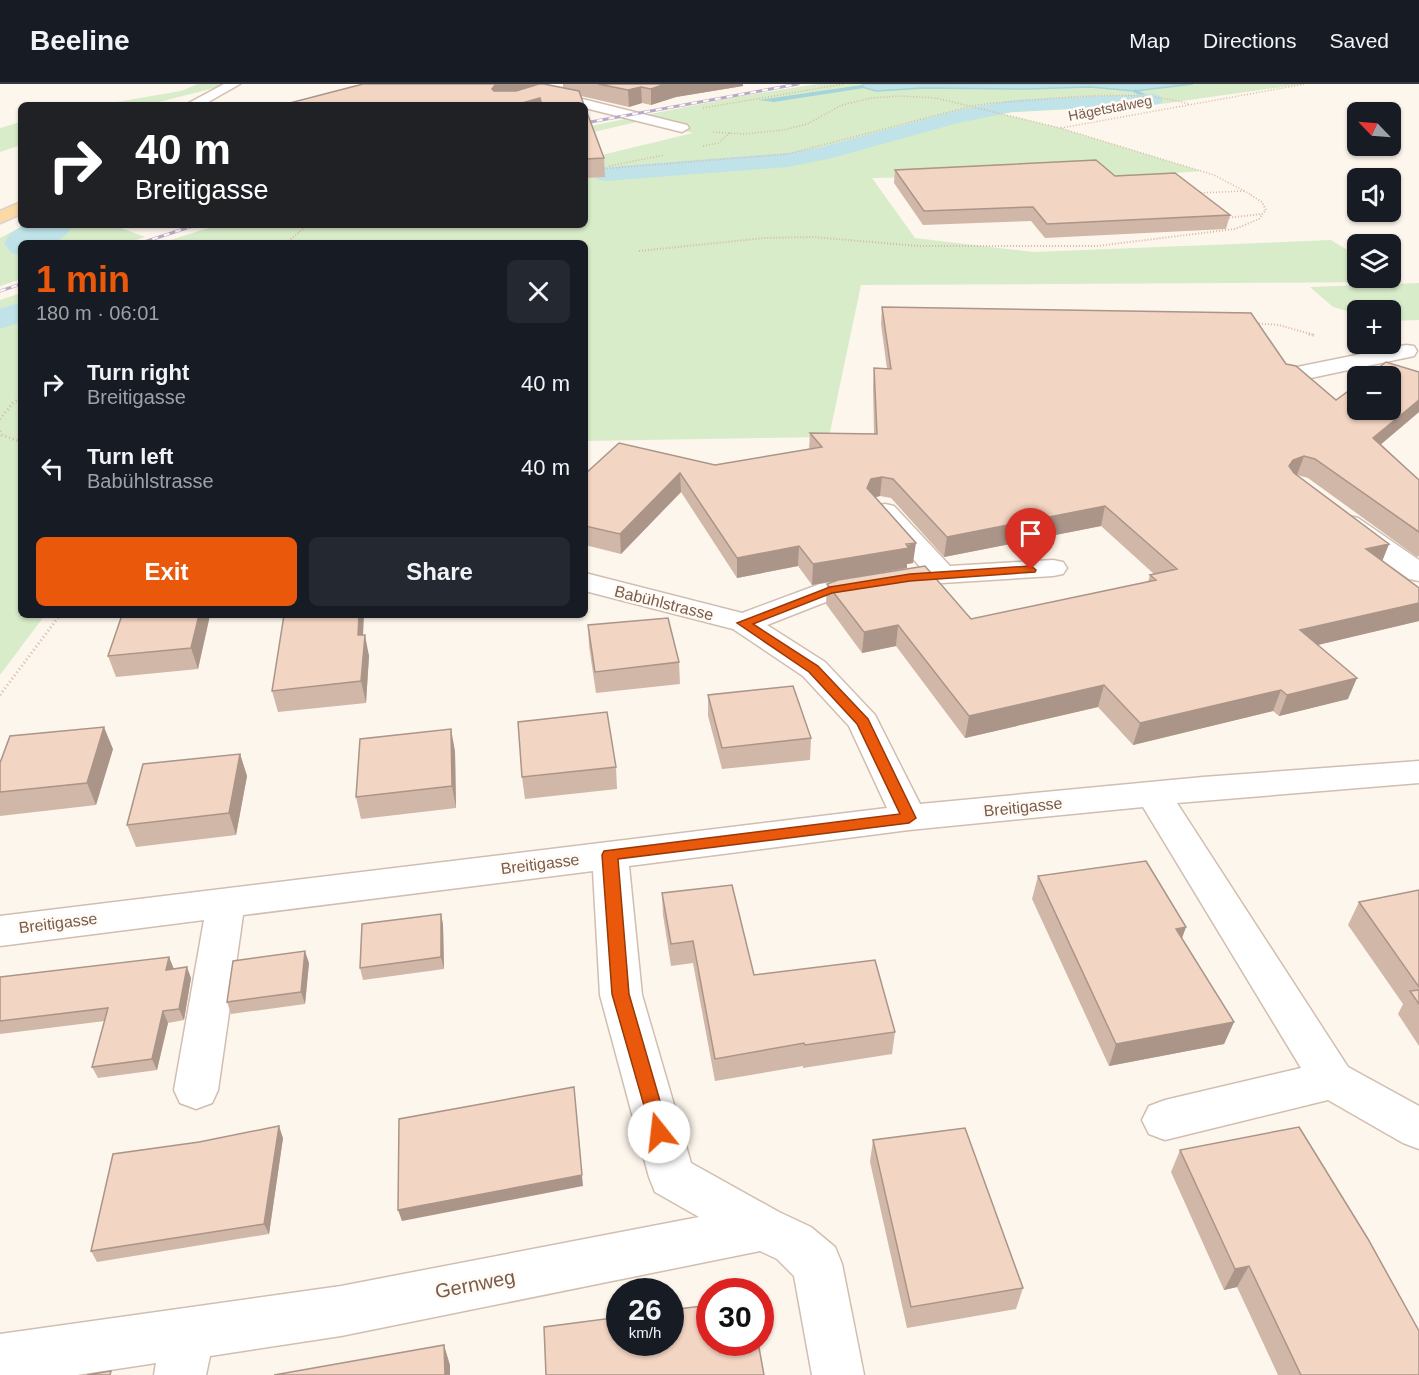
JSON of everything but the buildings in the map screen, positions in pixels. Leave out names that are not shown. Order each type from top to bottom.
[{"type":"street","points":[[198,102],[234,84]]},
{"type":"street","points":[[568,102],[537,95],[572,84]]},
{"type":"street","points":[[588,107],[682,128]]},
{"type":"street","points":[[1292,375],[1383,356],[1415,352]]},
{"type":"street","points":[[1326,506],[1419,573]]},
{"type":"street","points":[[880,507],[943,575]]},
{"type":"street","points":[[744,623],[830,590],[910,578],[1053,568]]},
{"type":"street","name":"Babühlstrasse","points":[[588,583],[744,623],[814,669],[863,722],[909,818]]},
{"type":"street","name":"Breitigasse","points":[[0,931],[909,818],[1153,794],[1419,772]]},
{"type":"street","points":[[1153,794],[1332,1080],[1419,1129]]},
{"type":"street","points":[[610,855],[621,994],[672,1177],[762,1228],[794,1243],[817,1264],[838,1375]]},
{"type":"street","points":[[196,1090],[226,903]]},
{"type":"street","points":[[1165,1120],[1332,1080]]},
{"type":"street","name":"Gernweg","points":[[0,1360],[184,1354],[340,1311],[762,1228]]},
{"type":"path","points":[[701,109],[844,84]]},
{"type":"path","name":"Hägetstalweg","points":[[1060,128],[1305,84]]},
{"type":"path","points":[[639,251],[765,238],[812,237],[918,246],[1097,246],[1235,229],[1259,219],[1266,210],[1262,202],[1214,175],[1060,128],[936,98],[885,97],[850,102],[807,124],[778,131],[737,134],[682,128]]},
{"type":"path","points":[[594,169],[747,159],[788,154],[972,106],[1028,100],[1079,100],[1102,97],[1170,98],[1188,104]]},
{"type":"path","points":[[1190,193],[1245,191]]},
{"type":"path","points":[[1222,218],[1262,214]]},
{"type":"path","points":[[290,240],[304,228]]},
{"type":"path","points":[[1246,322],[1279,325],[1383,356]]},
{"type":"path","points":[[0,419],[18,400]]},
{"type":"path","points":[[0,431],[2,435],[18,441]]},
{"type":"path","points":[[0,695],[58,618]]},
{"type":"green space","points":[[198,84],[230,84],[159,102],[117,102],[181,91]]},
{"type":"green space","points":[[817,84],[863,84],[862,87],[876,91],[923,88],[1090,87],[1135,91],[1193,84],[1303,84],[1154,105],[998,113],[1060,128],[1201,171],[1114,178],[978,176],[872,178],[915,238],[1033,252],[1331,240],[1347,250],[1347,282],[861,285],[829,437],[588,441],[588,240],[170,240],[208,228],[588,228],[588,158],[693,133],[641,121],[588,133],[588,126],[736,97]]},
{"type":"green space","points":[[18,123],[18,146],[0,152],[0,128]]},
{"type":"green space","points":[[19,228],[121,228],[145,237],[136,240],[18,240],[18,280],[0,286],[0,238]]},
{"type":"green space","points":[[1419,283],[1419,320],[1401,321],[1401,300],[1347,300],[1347,311],[1333,307],[1310,287],[1401,288],[1401,284]]},
{"type":"green space","points":[[18,294],[18,618],[43,618],[0,675],[0,300]]},
{"type":"water","points":[[863,84],[1193,84],[1135,91],[1090,87],[923,88],[876,91],[862,87]]},
{"type":"waterway","points":[[761,100],[862,87]]},
{"type":"waterway","points":[[1135,91],[1153,100]]},
{"type":"waterway","points":[[605,174],[788,160],[824,153],[955,117],[1012,106],[1153,100]]},
{"type":"waterway","points":[[31,240],[48,228]]},
{"type":"waterway","points":[[0,320],[18,312]]},
{"type":"railway","points":[[588,122],[798,84]]},
{"type":"railway","points":[[150,240],[187,228]]},
{"type":"railway","points":[[0,291],[18,285]]},
{"type":"route","points":[[659,1132],[621,994],[610,855],[909,818],[863,722],[814,669],[744,623],[830,590],[910,578],[1031,570]]}]
